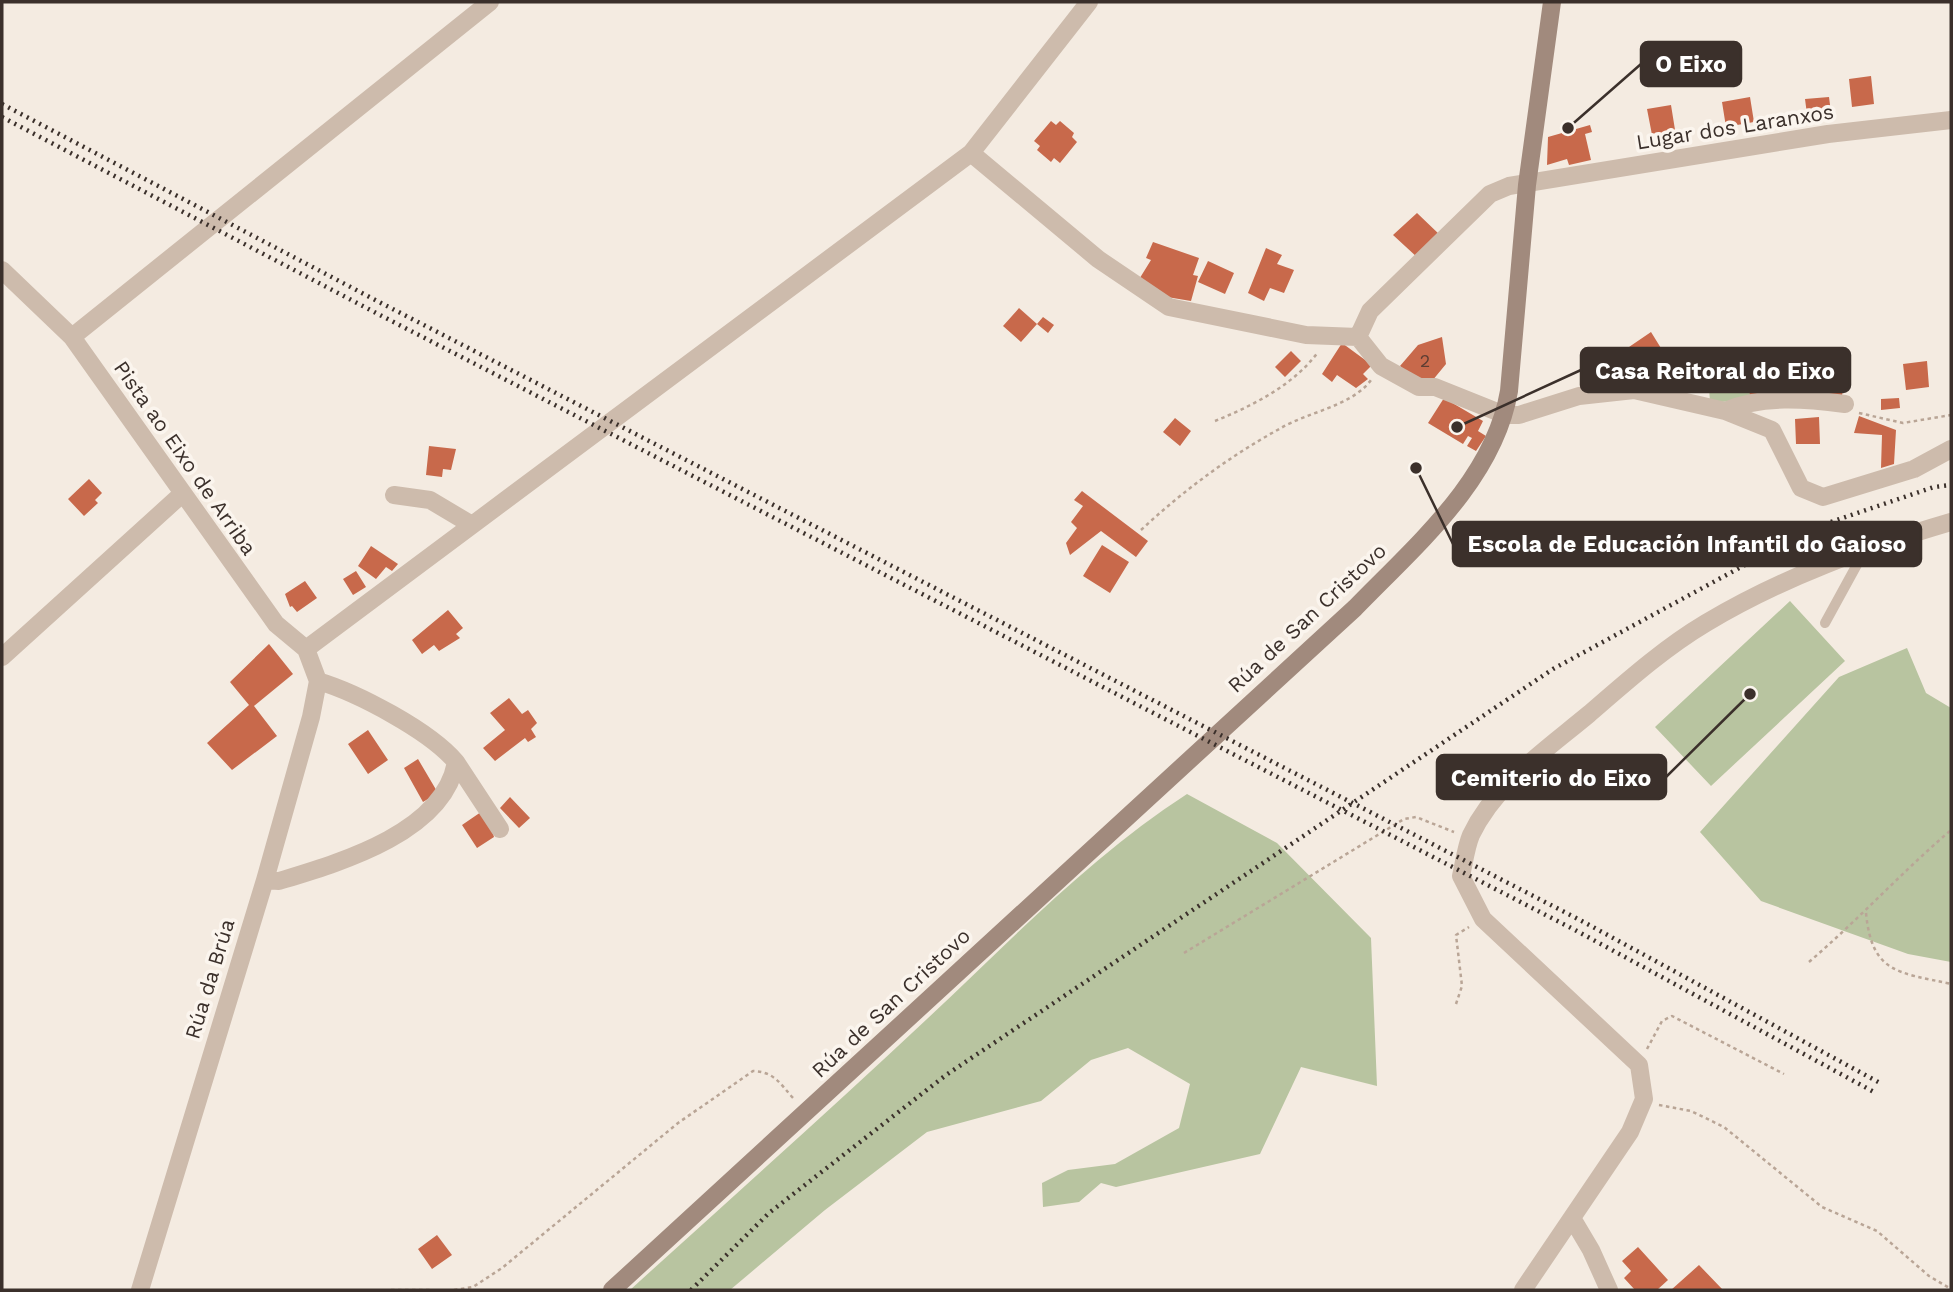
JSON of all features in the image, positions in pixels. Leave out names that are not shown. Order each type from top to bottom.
[{"type":"street","points":[[72,337],[490,2]]},
{"type":"street","points":[[306,649],[971,153],[1089,2]]},
{"type":"street","name":"Rúa de San Cristovo","points":[[612,1290],[1355,608],[1432,528],[1477,472],[1505,415],[1527,186],[1552,2]]},
{"type":"street","name":"Lugar dos Laranxos","points":[[1358,337],[1370,311],[1490,194],[1509,187],[1828,134],[1951,120]]},
{"type":"street","points":[[971,153],[1098,259],[1170,307],[1326,337],[1358,337],[1381,366],[1419,387],[1435,387],[1505,415],[1519,415],[1579,396],[1634,390],[1725,411],[1772,430],[1801,488],[1823,497],[1914,469],[1951,449]]},
{"type":"street","name":"Pista ao Eixo de Arriba","points":[[2,270],[72,337],[276,624],[306,649],[318,681]]},
{"type":"street","points":[[1725,411],[1740,405],[1787,399],[1843,404]]},
{"type":"street","points":[[2,657],[182,494]]},
{"type":"street","points":[[394,495],[430,500],[472,525]]},
{"type":"street","points":[[1522,1290],[1630,1132],[1644,1099],[1639,1065],[1483,919],[1461,876],[1471,836],[1497,795],[1522,771],[1638,671],[1705,624],[1776,585],[1866,547],[1951,522]]},
{"type":"street","points":[[318,681],[354,692],[443,747],[456,762],[500,829]]},
{"type":"street","name":"Rúa da Brúa","points":[[140,1290],[265,880],[311,717],[318,681]]},
{"type":"street","points":[[265,880],[279,881],[322,868],[368,851],[410,827],[437,801],[453,780],[456,762]]},
{"type":"street","points":[[1572,1218],[1591,1250],[1609,1290]]},
{"type":"lane","points":[[1825,623],[1866,547]]},
{"type":"path","points":[[1215,421],[1249,407],[1275,390],[1311,362],[1326,337]]},
{"type":"path","points":[[1141,530],[1178,495],[1228,459],[1283,426],[1358,393],[1381,366]]},
{"type":"path","points":[[1843,404],[1879,420],[1903,423],[1951,415]]},
{"type":"path","points":[[1184,953],[1404,819],[1416,817],[1471,836]]},
{"type":"path","points":[[1809,962],[1866,913],[1903,871],[1951,830]]},
{"type":"path","points":[[1866,913],[1869,940],[1879,959],[1906,974],[1951,984]]},
{"type":"path","points":[[1456,1004],[1462,986],[1456,934],[1483,919]]},
{"type":"path","points":[[1639,1065],[1662,1021],[1672,1016],[1784,1073]]},
{"type":"path","points":[[454,1290],[473,1287],[502,1268],[678,1123],[753,1071],[768,1072],[776,1077],[805,1112]]},
{"type":"path","points":[[1644,1099],[1658,1105],[1691,1111],[1724,1127],[1822,1207],[1877,1231],[1929,1276],[1951,1289]]},
{"type":"path","points":[[391,1290],[433,1290]]},
{"type":"green space","points":[[1743,351],[1807,352],[1800,391],[1789,396],[1710,403],[1707,354]]},
{"type":"green space","points":[[1790,601],[1845,661],[1711,786],[1655,727]]},
{"type":"green space","points":[[1907,648],[1926,693],[1951,708],[1951,962],[1908,954],[1761,901],[1700,832],[1839,677]]},
{"type":"green space","points":[[1187,794],[1277,843],[1371,938],[1377,1086],[1301,1067],[1260,1154],[1116,1187],[1101,1183],[1079,1202],[1043,1207],[1042,1183],[1068,1170],[1115,1164],[1179,1128],[1190,1084],[1128,1048],[1091,1060],[1041,1101],[927,1132],[825,1210],[730,1290],[630,1290],[853,1088],[1052,900],[1117,845]]},
{"type":"building","points":[[1871,76],[1874,104],[1852,107],[1849,79]]},
{"type":"building","points":[[1750,97],[1754,122],[1726,127],[1722,102]]},
{"type":"building","points":[[1829,97],[1832,120],[1808,122],[1805,99]]},
{"type":"building","points":[[1671,105],[1676,136],[1653,140],[1647,109]]},
{"type":"building","points":[[1051,121],[1056,125],[1060,121],[1074,133],[1072,137],[1077,142],[1060,163],[1054,158],[1051,162],[1037,150],[1040,146],[1034,141]]},
{"type":"building","points":[[1590,125],[1592,132],[1585,134],[1591,160],[1569,165],[1567,159],[1547,165],[1548,137]]},
{"type":"building","points":[[1417,213],[1441,236],[1418,258],[1393,235]]},
{"type":"building","points":[[1153,242],[1199,258],[1193,275],[1198,276],[1191,301],[1167,297],[1138,281],[1151,260],[1146,258]]},
{"type":"building","points":[[1266,248],[1282,255],[1277,264],[1294,270],[1284,293],[1270,288],[1264,301],[1248,293]]},
{"type":"building","points":[[1208,261],[1234,273],[1225,294],[1198,282]]},
{"type":"building","points":[[1019,308],[1037,324],[1021,342],[1003,326]]},
{"type":"building","points":[[1043,317],[1054,325],[1048,333],[1037,324]]},
{"type":"building","points":[[1651,332],[1664,353],[1643,367],[1629,347]]},
{"type":"building","points":[[1442,337],[1446,364],[1432,381],[1428,378],[1424,381],[1413,377],[1400,366],[1418,345]]},
{"type":"building","points":[[1342,343],[1372,365],[1363,374],[1368,379],[1356,388],[1337,375],[1332,382],[1322,374]]},
{"type":"building","points":[[1291,351],[1301,361],[1285,377],[1275,367]]},
{"type":"building","points":[[1773,359],[1773,363],[1789,363],[1790,386],[1766,386],[1766,395],[1750,395],[1749,390],[1724,391],[1723,367],[1750,366],[1750,360]]},
{"type":"building","points":[[1806,360],[1846,362],[1842,396],[1829,398],[1799,387],[1805,376]]},
{"type":"building","points":[[1927,361],[1929,387],[1906,390],[1903,364]]},
{"type":"building","points":[[1444,398],[1483,421],[1478,431],[1486,436],[1476,451],[1467,446],[1472,438],[1468,436],[1463,444],[1428,423]]},
{"type":"building","points":[[1899,398],[1900,408],[1881,410],[1881,399]]},
{"type":"building","points":[[1859,416],[1896,430],[1894,464],[1881,468],[1882,435],[1854,433]]},
{"type":"building","points":[[1819,417],[1820,444],[1796,444],[1795,419]]},
{"type":"building","points":[[1175,418],[1191,431],[1180,446],[1163,432]]},
{"type":"building","points":[[429,446],[456,449],[451,470],[443,469],[442,477],[426,475]]},
{"type":"building","points":[[89,479],[102,493],[95,500],[98,503],[84,516],[68,499]]},
{"type":"building","points":[[1082,491],[1148,541],[1136,557],[1101,531],[1070,555],[1066,543],[1077,528],[1071,522],[1083,506],[1074,500]]},
{"type":"building","points":[[1102,545],[1129,562],[1110,593],[1083,576]]},
{"type":"building","points":[[371,546],[398,564],[392,571],[386,567],[376,579],[358,566]]},
{"type":"building","points":[[356,571],[366,587],[353,595],[343,579]]},
{"type":"building","points":[[305,581],[317,598],[297,612],[290,607],[285,594]]},
{"type":"building","points":[[448,610],[463,628],[456,634],[460,638],[439,651],[434,645],[422,654],[412,640]]},
{"type":"building","points":[[269,644],[293,674],[254,706],[277,736],[232,770],[207,743],[249,705],[230,682]]},
{"type":"building","points":[[509,698],[522,714],[528,710],[537,723],[531,729],[536,737],[528,742],[525,738],[495,761],[483,748],[505,730],[490,713]]},
{"type":"building","points":[[368,730],[388,760],[368,774],[348,744]]},
{"type":"building","points":[[418,759],[438,793],[423,802],[404,768]]},
{"type":"building","points":[[510,797],[530,818],[519,828],[500,808]]},
{"type":"building","points":[[481,812],[489,820],[494,837],[477,848],[462,825]]},
{"type":"building","points":[[437,1235],[452,1255],[432,1269],[418,1249]]},
{"type":"building","points":[[1638,1247],[1668,1280],[1657,1290],[1635,1290],[1624,1278],[1631,1271],[1622,1261]]},
{"type":"building","points":[[1699,1265],[1723,1290],[1671,1290]]},
{"type":"railway","points":[[2,104],[383,304],[1580,920],[1880,1083]]},
{"type":"railway","points":[[2,117],[378,314],[1575,930],[1874,1092]]},
{"type":"railway","points":[[691,1290],[769,1213],[946,1075],[1553,669],[1813,528],[1934,487],[1951,485]]},
{"type":"place","name":"O Eixo","points":[[1568,128]]},
{"type":"place","name":"Casa Reitoral do Eixo","points":[[1457,427]]},
{"type":"place","name":"Escola de Educación Infantil do Gaioso","points":[[1416,468]]},
{"type":"place","name":"Cemiterio do Eixo","points":[[1750,694]]}]
